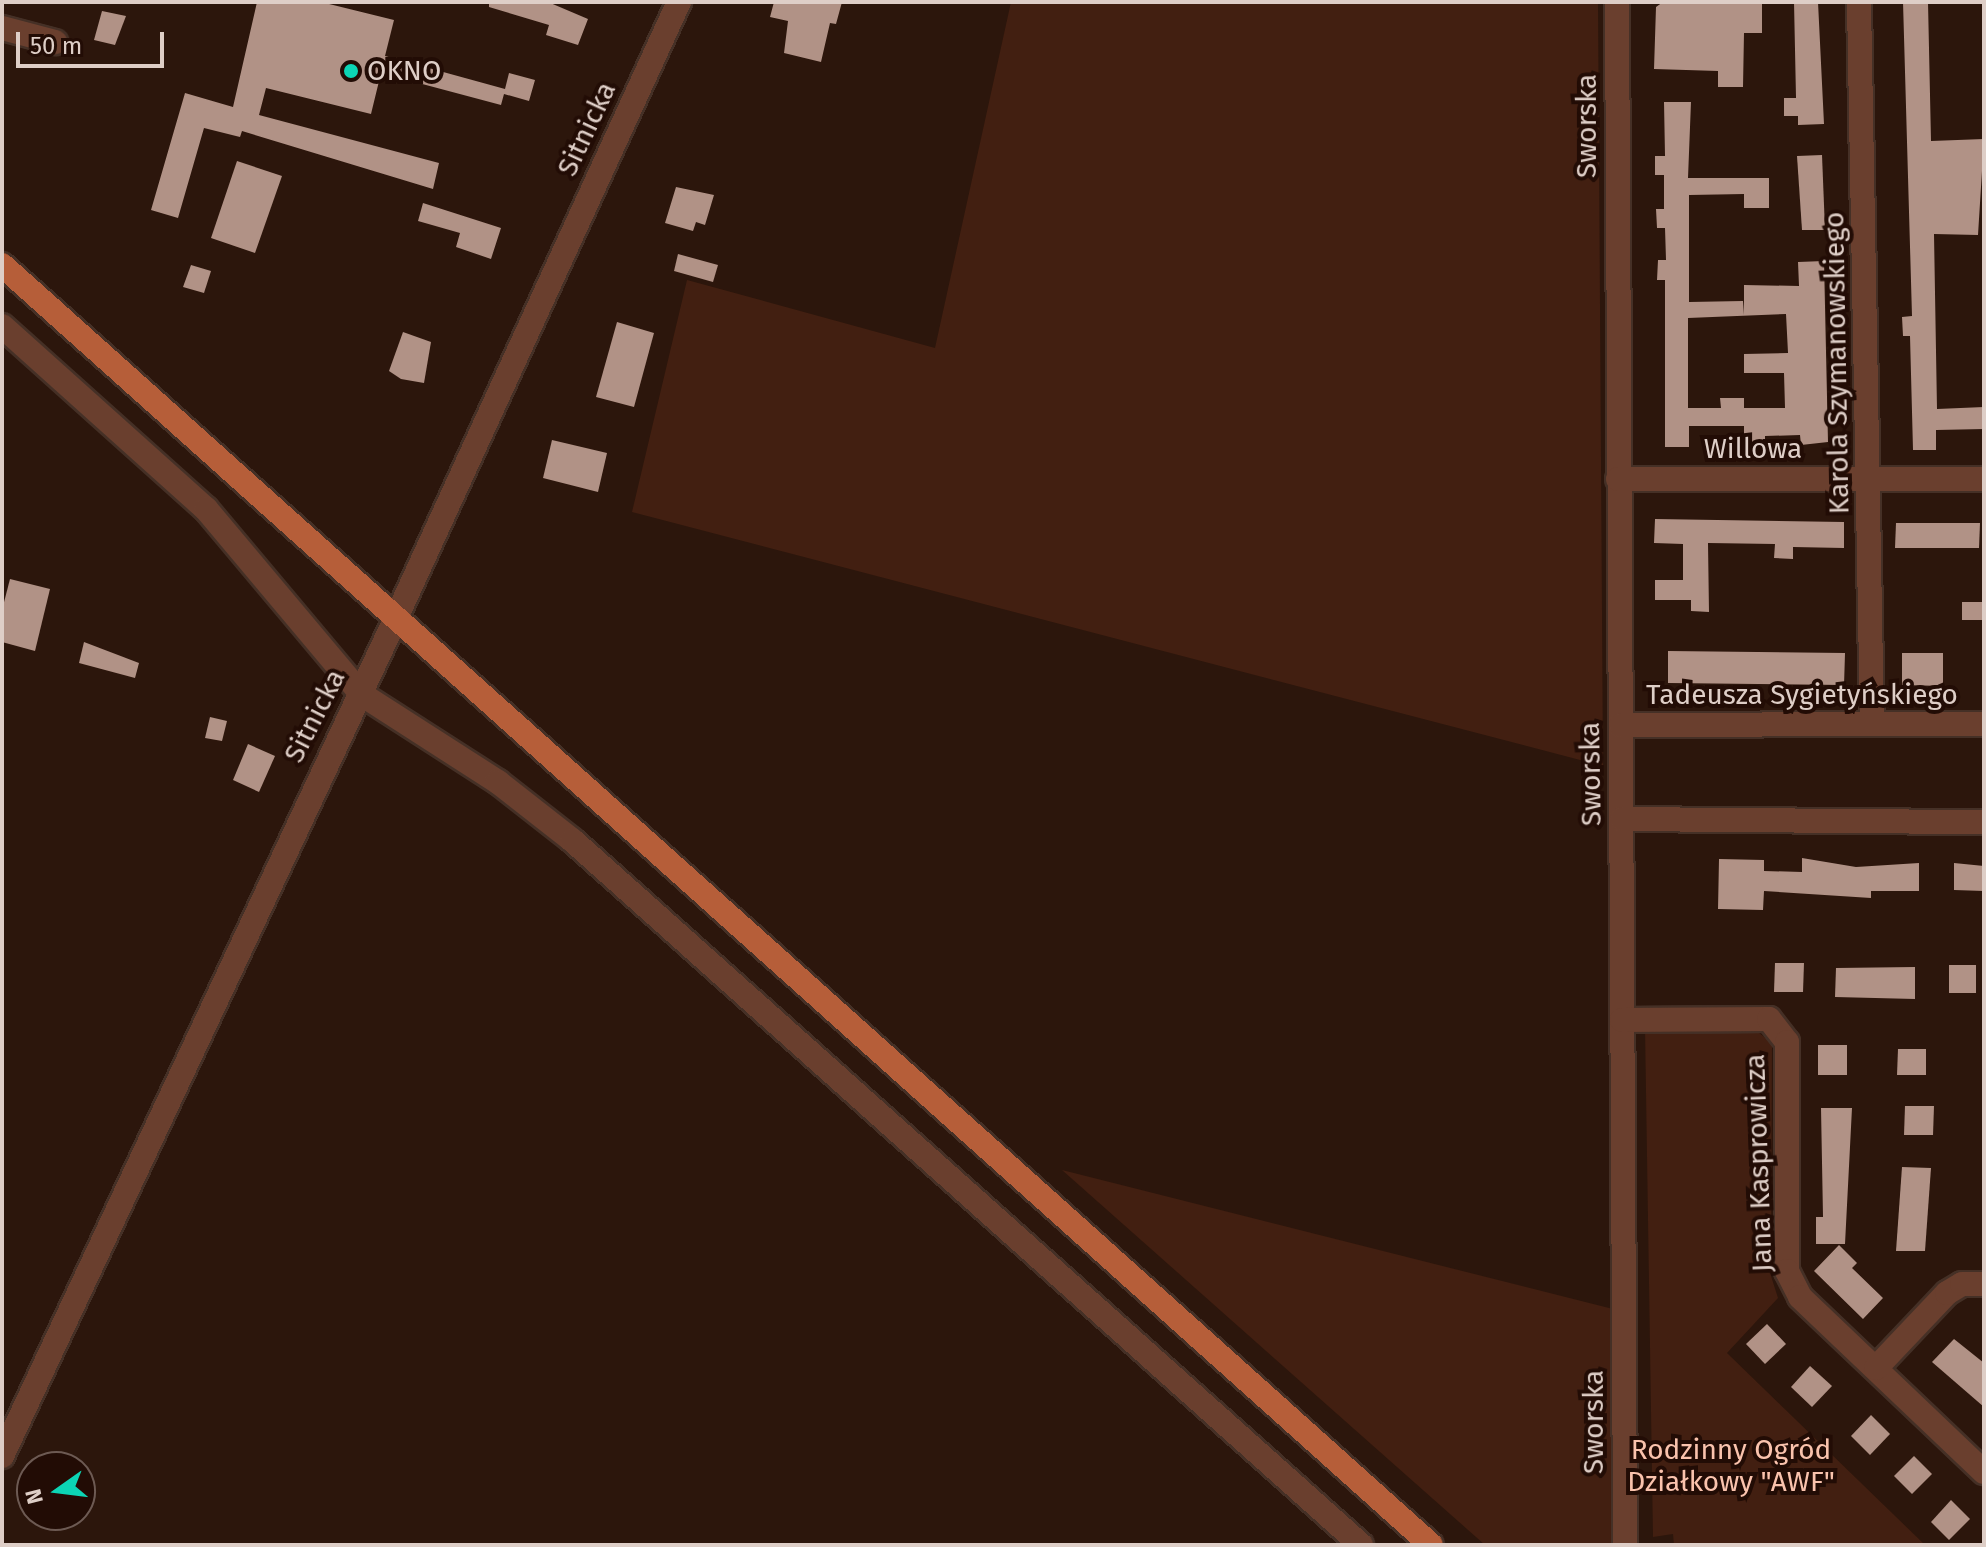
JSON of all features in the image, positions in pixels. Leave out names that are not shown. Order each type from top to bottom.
[{"type":"main road","points":[[2,265],[1431,1545]]},
{"type":"street","name":"Sitnicka","points":[[2,1456],[361,694],[679,2]]},
{"type":"street","name":"Sworska","points":[[1617,2],[1625,1545]]},
{"type":"street","name":"Karola Szymanowskiego","points":[[1859,2],[1872,723]]},
{"type":"street","points":[[2,28],[55,42]]},
{"type":"street","points":[[2,326],[206,509],[361,694],[498,782],[563,832],[1361,1545]]},
{"type":"street","name":"Willowa","points":[[1618,479],[1984,479]]},
{"type":"street","name":"Tadeusza Sygietyńskiego","points":[[1621,725],[1984,724]]},
{"type":"street","points":[[1622,819],[1984,822]]},
{"type":"street","name":"Jana Kasprowicza","points":[[1622,1020],[1769,1019],[1787,1042],[1787,1271],[1800,1297],[1984,1472]]},
{"type":"street","points":[[1876,1368],[1947,1293],[1962,1284],[1984,1284]]},
{"type":"green space","points":[[1011,2],[1598,2],[1603,766],[632,512],[687,280],[935,348]]},
{"type":"green space","name":"Rodzinny Ogród Działkowy \"AWF\"","points":[[1645,1028],[1754,1029],[1772,1043],[1771,1276],[1778,1298],[1727,1353],[1925,1545],[1674,1545],[1673,1534],[1653,1537]]},
{"type":"green space","points":[[1062,1170],[1613,1309],[1615,1545],[1485,1545]]},
{"type":"building","points":[[257,2],[321,2],[394,20],[385,56],[505,89],[509,73],[535,80],[529,101],[504,94],[501,105],[381,73],[371,114],[266,88],[259,115],[439,163],[433,189],[242,131],[240,137],[204,128],[178,218],[151,210],[185,93],[233,107]]},
{"type":"building","points":[[489,2],[548,2],[588,19],[578,45],[546,35],[549,25],[489,7]]},
{"type":"building","points":[[774,2],[842,2],[836,24],[830,23],[821,62],[784,53],[788,21],[770,17]]},
{"type":"building","points":[[1663,2],[1762,2],[1762,33],[1744,33],[1743,87],[1718,87],[1718,71],[1654,69],[1656,7]]},
{"type":"building","points":[[1794,2],[1818,2],[1824,124],[1798,125],[1798,116],[1784,116],[1784,98],[1796,98]]},
{"type":"building","points":[[1903,2],[1928,2],[1931,141],[1984,139],[1978,235],[1934,234],[1937,409],[1984,407],[1984,429],[1936,430],[1936,450],[1913,450],[1910,336],[1903,336],[1902,317],[1912,316]]},
{"type":"building","points":[[102,11],[126,16],[115,45],[94,40]]},
{"type":"building","points":[[1664,102],[1691,102],[1688,178],[1769,178],[1769,208],[1744,208],[1744,194],[1689,195],[1689,302],[1743,301],[1744,315],[1744,285],[1799,286],[1798,262],[1824,261],[1828,442],[1801,445],[1800,435],[1765,436],[1765,450],[1744,450],[1744,426],[1689,426],[1689,447],[1665,447],[1665,280],[1657,280],[1658,260],[1666,260],[1665,228],[1657,228],[1656,209],[1664,209],[1664,175],[1655,175],[1655,156],[1665,156]],"holes":[[[1786,314],[1788,353],[1744,354],[1744,373],[1784,373],[1785,408],[1744,408],[1744,398],[1720,398],[1721,408],[1688,408],[1688,318]]]},
{"type":"building","points":[[1822,155],[1825,230],[1802,230],[1797,156]]},
{"type":"building","points":[[237,161],[282,176],[255,253],[211,238]]},
{"type":"building","points":[[676,187],[714,195],[705,225],[696,222],[693,231],[665,223]]},
{"type":"building","points":[[423,203],[501,228],[491,259],[456,247],[460,233],[418,221]]},
{"type":"building","points":[[678,254],[718,265],[713,282],[674,271]]},
{"type":"building","points":[[191,265],[211,271],[204,293],[183,287]]},
{"type":"building","points":[[617,322],[654,333],[634,407],[596,397]]},
{"type":"building","points":[[403,332],[431,342],[424,383],[401,379],[389,371]]},
{"type":"building","points":[[552,440],[607,453],[598,492],[543,478]]},
{"type":"building","points":[[1655,519],[1844,522],[1844,548],[1793,547],[1793,559],[1774,558],[1775,544],[1708,543],[1709,612],[1691,611],[1691,600],[1655,600],[1655,580],[1683,580],[1683,544],[1654,543]]},
{"type":"building","points":[[1896,523],[1980,523],[1979,548],[1895,548]]},
{"type":"building","points":[[10,579],[50,589],[35,651],[2,642],[2,610]]},
{"type":"building","points":[[1962,602],[1984,602],[1984,620],[1962,620]]},
{"type":"building","points":[[84,642],[139,663],[135,678],[79,663]]},
{"type":"building","points":[[1668,651],[1845,653],[1844,685],[1668,683]]},
{"type":"building","points":[[1902,653],[1943,653],[1943,686],[1902,685]]},
{"type":"building","points":[[210,717],[227,721],[222,741],[205,738]]},
{"type":"building","points":[[248,744],[275,756],[259,792],[233,780]]},
{"type":"building","points":[[1802,858],[1856,867],[1919,863],[1919,891],[1871,891],[1871,898],[1764,891],[1763,910],[1718,909],[1719,859],[1764,860],[1764,871],[1802,872]]},
{"type":"building","points":[[1954,863],[1984,866],[1984,891],[1954,890]]},
{"type":"building","points":[[1775,963],[1804,963],[1803,992],[1774,992]]},
{"type":"building","points":[[1949,965],[1976,965],[1976,993],[1949,993]]},
{"type":"building","points":[[1915,967],[1915,999],[1835,997],[1836,968]]},
{"type":"building","points":[[1818,1045],[1847,1045],[1847,1075],[1818,1075]]},
{"type":"building","points":[[1898,1049],[1926,1049],[1926,1075],[1897,1075]]},
{"type":"building","points":[[1905,1106],[1934,1106],[1933,1135],[1904,1135]]},
{"type":"building","points":[[1821,1108],[1852,1108],[1845,1244],[1816,1244],[1816,1217],[1823,1217]]},
{"type":"building","points":[[1902,1167],[1931,1168],[1925,1251],[1896,1251]]},
{"type":"building","points":[[1839,1245],[1857,1263],[1852,1268],[1883,1298],[1863,1319],[1814,1271]]},
{"type":"building","points":[[1767,1324],[1786,1344],[1765,1364],[1746,1344]]},
{"type":"building","points":[[1954,1339],[1984,1363],[1984,1407],[1932,1362]]},
{"type":"building","points":[[1810,1366],[1832,1386],[1812,1407],[1791,1387]]},
{"type":"building","points":[[1871,1415],[1890,1434],[1870,1455],[1851,1436]]},
{"type":"building","points":[[1914,1456],[1932,1474],[1912,1494],[1894,1476]]},
{"type":"building","points":[[1951,1500],[1970,1519],[1949,1540],[1931,1522]]},
{"type":"place","name":"OKNO","points":[[351,71]]}]
